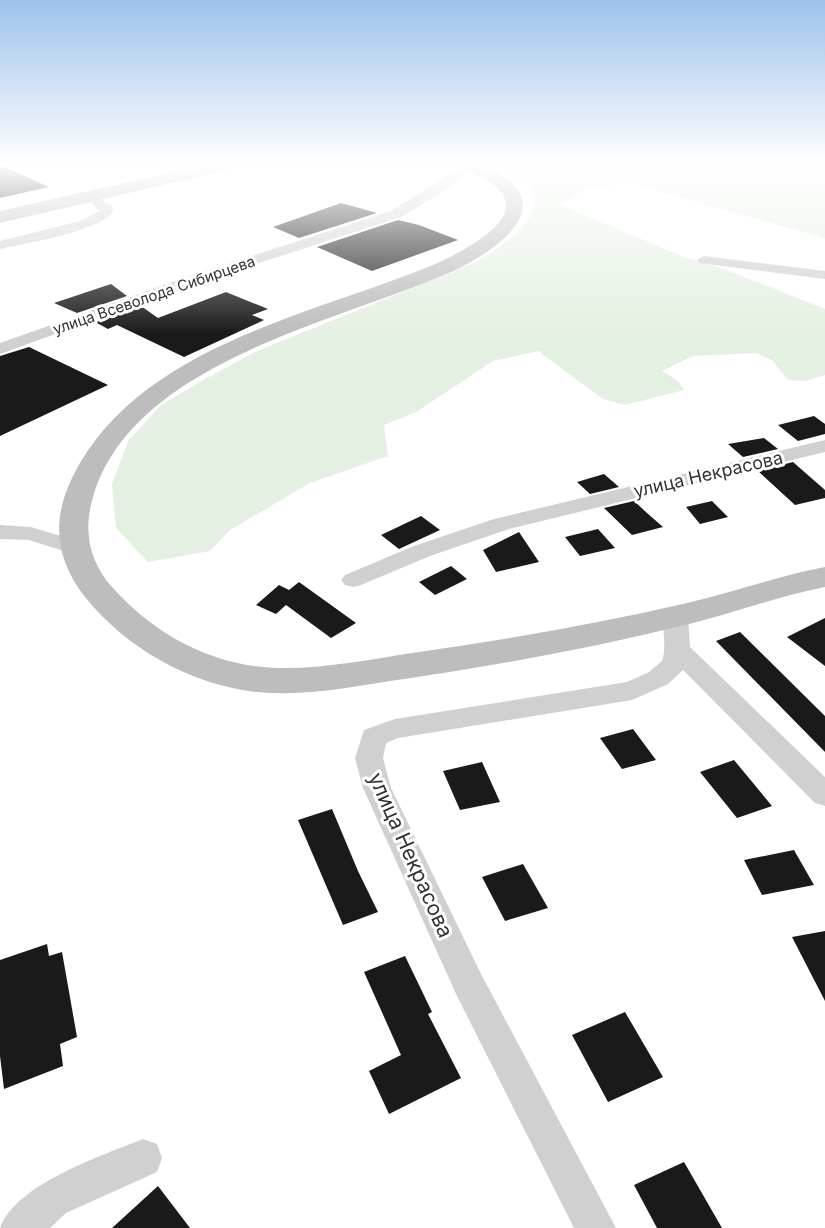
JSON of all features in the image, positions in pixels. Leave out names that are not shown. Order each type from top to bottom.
[{"type":"main road","points":[[509,219],[501,232],[489,243],[449,266],[298,323],[242,347],[189,373],[146,401],[120,424],[91,466],[79,496],[72,528],[73,547],[91,584],[143,634],[186,660],[207,669],[241,677],[293,680],[366,673],[467,658],[676,617],[825,577]]},
{"type":"street","points":[[0,245],[85,224],[94,219]]},
{"type":"street","name":"улица Всеволода Сибирцева","points":[[0,349],[189,281],[380,219]]},
{"type":"street","points":[[704,260],[825,275]]},
{"type":"street","name":"улица Некрасова","points":[[352,580],[422,551],[502,524],[825,446]]},
{"type":"street","points":[[0,531],[31,534],[73,547]]},
{"type":"street","points":[[676,617],[679,651],[825,795]]},
{"type":"street","name":"улица Некрасова","points":[[596,1228],[469,985],[377,788],[369,758],[374,737],[395,729],[632,691],[659,679],[673,665],[679,651]]},
{"type":"street","points":[[20,1228],[52,1198],[143,1158]]},
{"type":"green space","points":[[594,219],[687,258],[724,269],[825,309],[825,375],[806,381],[788,380],[772,360],[756,353],[693,356],[662,371],[678,381],[684,390],[625,405],[603,399],[538,351],[493,361],[416,412],[384,425],[388,456],[310,483],[230,530],[210,551],[148,562],[116,528],[112,484],[128,441],[160,406],[257,351],[474,263],[511,238],[527,221]]},
{"type":"green space","points":[[759,219],[825,219],[825,238]]},
{"type":"building","points":[[295,219],[357,219],[299,238],[273,227]]},
{"type":"building","points":[[398,220],[419,225],[458,240],[372,271],[317,247]]},
{"type":"building","points":[[111,284],[127,296],[77,313],[54,303]]},
{"type":"building","points":[[226,292],[268,309],[252,315],[264,320],[184,357],[117,325],[108,329],[95,322],[141,306],[158,318]]},
{"type":"building","points":[[29,347],[108,385],[0,436],[0,356]]},
{"type":"building","points":[[814,416],[825,424],[825,434],[798,441],[778,425]]},
{"type":"building","points":[[764,438],[778,449],[743,457],[728,444]]},
{"type":"building","points":[[793,462],[825,490],[825,498],[795,505],[758,471]]},
{"type":"building","points":[[604,474],[619,487],[590,494],[577,482]]},
{"type":"building","points":[[634,501],[663,527],[632,535],[604,508]]},
{"type":"building","points":[[712,501],[728,517],[700,524],[686,507]]},
{"type":"building","points":[[421,516],[440,530],[399,549],[381,535]]},
{"type":"building","points":[[598,529],[615,548],[580,556],[565,537]]},
{"type":"building","points":[[519,532],[539,562],[496,572],[483,550]]},
{"type":"building","points":[[451,566],[467,579],[435,595],[419,582]]},
{"type":"building","points":[[299,582],[356,623],[331,638],[286,605],[276,614],[256,605],[279,585],[289,590]]},
{"type":"building","points":[[825,618],[825,666],[787,637]]},
{"type":"building","points":[[740,632],[825,716],[825,752],[716,641]]},
{"type":"building","points":[[633,729],[656,760],[622,769],[600,738]]},
{"type":"building","points":[[734,760],[772,806],[737,818],[700,772]]},
{"type":"building","points":[[482,762],[500,802],[460,810],[443,771]]},
{"type":"building","points":[[332,809],[378,912],[343,925],[298,820]]},
{"type":"building","points":[[794,850],[814,885],[762,895],[744,860]]},
{"type":"building","points":[[523,864],[548,908],[505,921],[482,877]]},
{"type":"building","points":[[825,931],[825,1001],[792,937]]},
{"type":"building","points":[[47,944],[49,956],[62,952],[77,1037],[60,1044],[63,1066],[4,1089],[0,1056],[0,960]]},
{"type":"building","points":[[405,956],[432,1012],[428,1014],[461,1078],[389,1114],[369,1071],[401,1055],[364,972]]},
{"type":"building","points":[[625,1012],[663,1077],[608,1102],[572,1035]]},
{"type":"building","points":[[684,1162],[722,1228],[657,1228],[634,1185]]},
{"type":"building","points":[[158,1186],[190,1228],[112,1228]]}]
